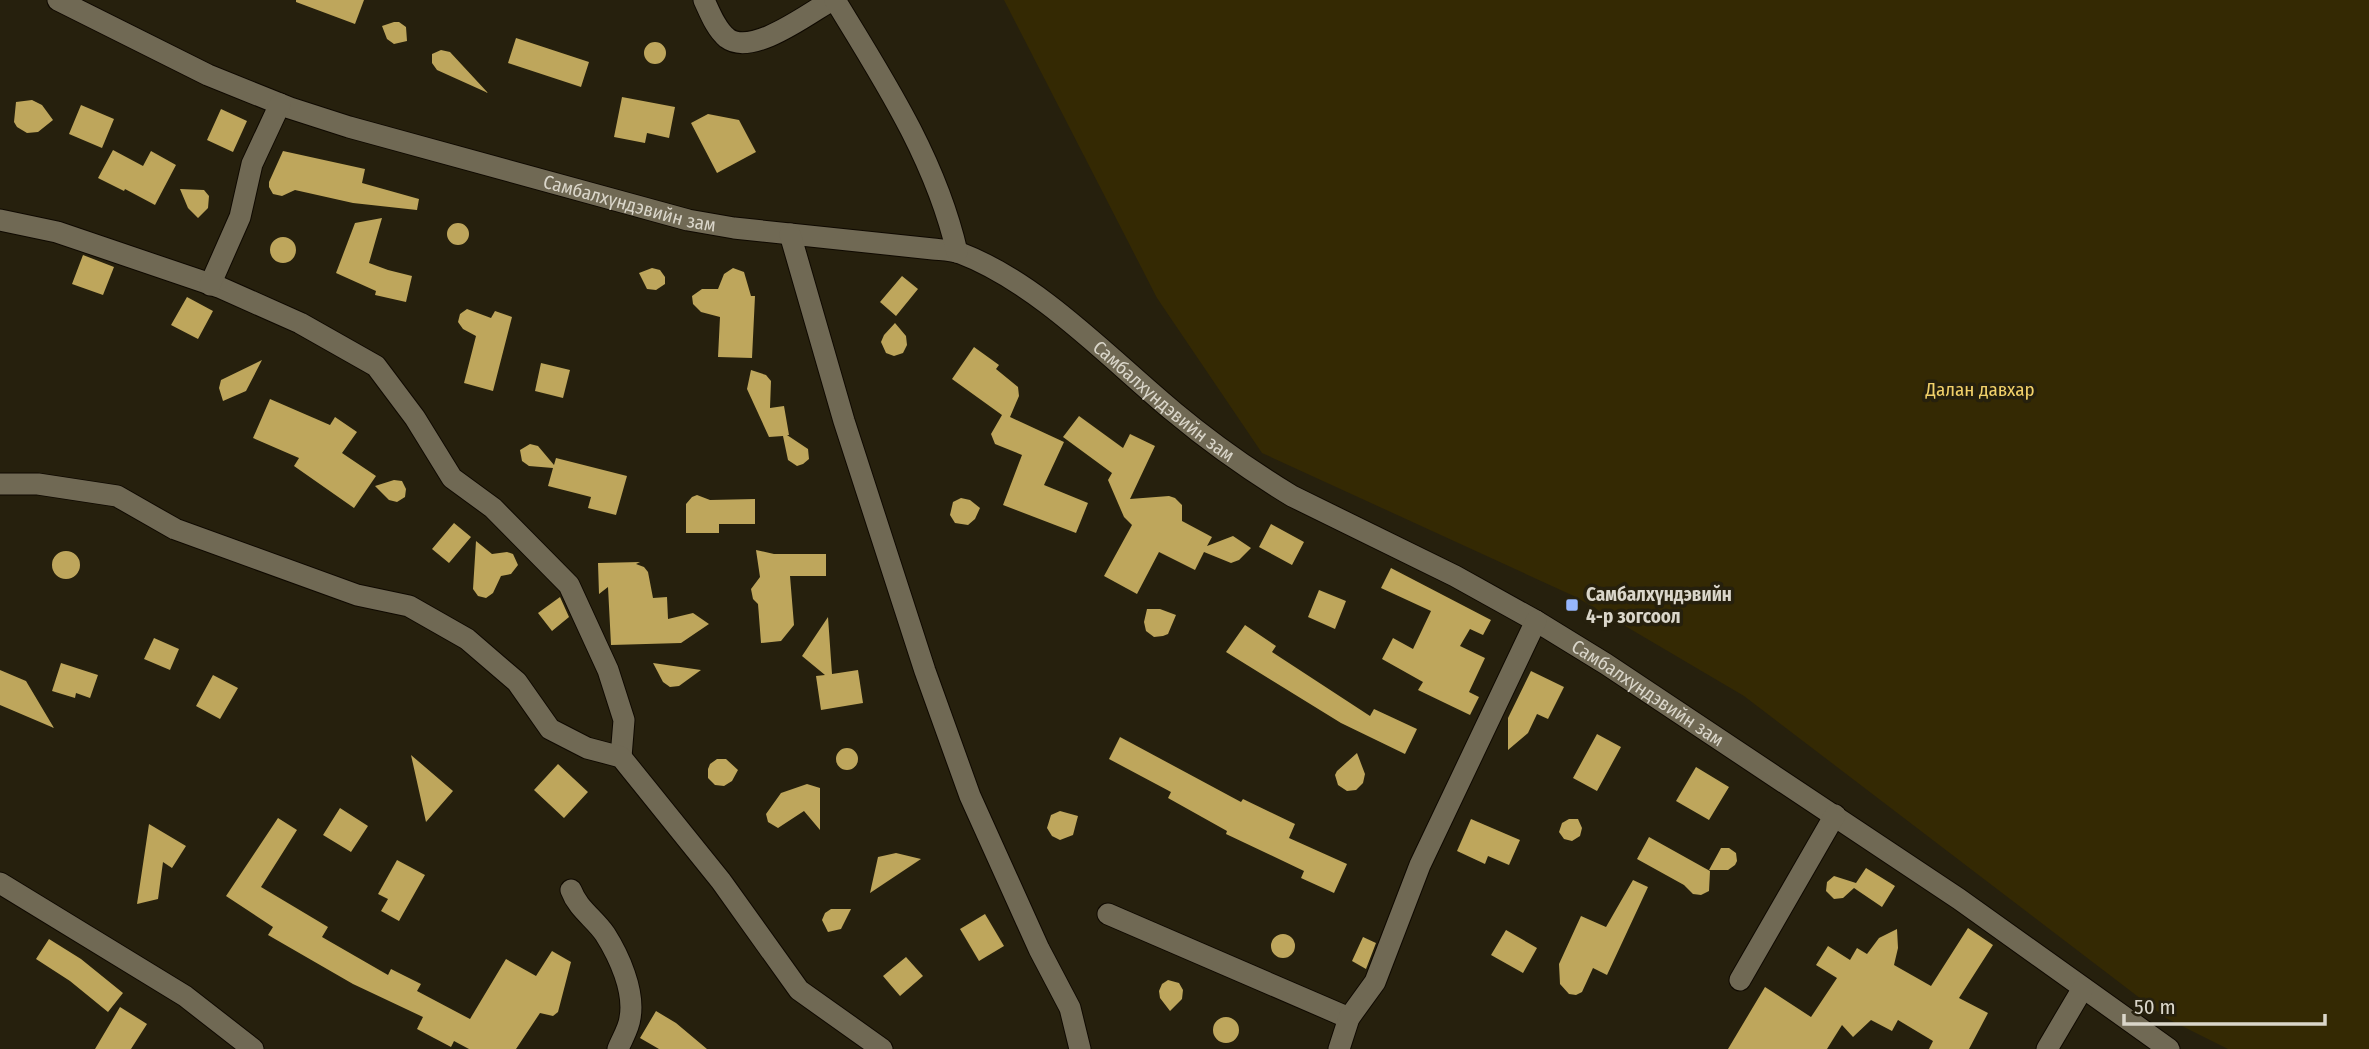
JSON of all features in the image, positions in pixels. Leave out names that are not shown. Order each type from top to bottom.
[{"type":"street","name":"Самбалхүндэвийн зам","points":[[58,0],[208,75],[349,128],[677,217],[734,228],[957,252],[1000,273],[1046,305],[1175,414],[1267,481],[1292,496],[1455,576],[1536,621],[1628,678],[1835,815],[2169,1049]]},
{"type":"street","points":[[704,0],[720,30],[730,40],[743,43],[765,38],[834,0],[890,89],[934,177],[950,219],[957,252]]},
{"type":"street","points":[[210,285],[240,217],[252,164],[280,104]]},
{"type":"street","points":[[0,220],[57,232],[210,285],[300,323],[376,366],[415,418],[452,478],[493,508],[569,585],[608,670],[624,720],[621,757]]},
{"type":"street","points":[[790,234],[844,421],[925,671],[970,796],[1039,949],[1070,1008],[1080,1049]]},
{"type":"street","points":[[0,484],[38,484],[117,496],[175,529],[358,595],[409,606],[467,639],[517,682],[550,729],[587,748],[621,757],[721,881],[799,990],[883,1049]]},
{"type":"street","points":[[1339,1049],[1349,1018],[1375,982],[1420,865],[1536,621]]},
{"type":"street","points":[[1740,980],[1835,815]]},
{"type":"street","points":[[0,883],[185,996],[253,1049]]},
{"type":"street","points":[[571,890],[576,903],[604,933],[624,975],[631,1018],[618,1049]]},
{"type":"street","points":[[1108,914],[1349,1018]]},
{"type":"street","points":[[2047,1049],[2083,988]]},
{"type":"green space","name":"Далан давхар","points":[[1004,0],[2369,0],[2369,1049],[2228,1049],[2166,1018],[1744,696],[1576,597],[1262,453],[1157,298]]},
{"type":"building","points":[[296,0],[364,0],[355,24]]},
{"type":"building","points":[[394,22],[406,27],[407,41],[394,44],[387,39],[382,26]]},
{"type":"building","points":[[516,38],[589,62],[581,87],[508,63]]},
{"type":"building","points":[[655,42],[663,45],[666,53],[663,61],[655,64],[647,61],[644,53],[647,45]]},
{"type":"building","points":[[441,50],[450,52],[488,93],[437,70],[432,63],[432,54]]},
{"type":"building","points":[[622,97],[675,107],[669,138],[647,133],[645,143],[614,137]]},
{"type":"building","points":[[32,100],[42,105],[53,120],[38,132],[27,133],[14,122],[16,102]]},
{"type":"building","points":[[81,105],[114,119],[102,148],[69,134]]},
{"type":"building","points":[[221,109],[247,121],[233,152],[207,140]]},
{"type":"building","points":[[708,114],[739,120],[756,152],[717,173],[691,123]]},
{"type":"building","points":[[113,150],[143,166],[151,151],[176,165],[155,205],[98,178]]},
{"type":"building","points":[[283,151],[365,169],[362,183],[419,199],[417,210],[353,203],[295,190],[282,196],[273,194],[269,182]]},
{"type":"building","points":[[180,189],[204,190],[209,196],[208,208],[198,218],[188,208]]},
{"type":"building","points":[[382,218],[369,263],[412,276],[406,302],[375,295],[376,291],[336,273],[355,223]]},
{"type":"building","points":[[458,223],[466,226],[469,234],[466,242],[458,245],[450,242],[447,234],[450,226]]},
{"type":"building","points":[[283,237],[292,241],[296,250],[292,259],[283,263],[274,259],[270,250],[274,241]]},
{"type":"building","points":[[83,255],[114,267],[103,295],[72,284]]},
{"type":"building","points":[[652,268],[660,270],[665,277],[665,284],[656,290],[647,289],[639,273]]},
{"type":"building","points":[[733,268],[744,272],[751,296],[755,296],[752,358],[718,357],[720,317],[701,312],[693,304],[692,296],[702,289],[718,289],[724,274]]},
{"type":"building","points":[[902,276],[918,289],[896,316],[880,302]]},
{"type":"building","points":[[187,297],[213,311],[198,339],[171,325]]},
{"type":"building","points":[[467,309],[491,318],[495,311],[512,317],[493,391],[464,383],[476,336],[463,329],[458,322],[460,314]]},
{"type":"building","points":[[895,323],[906,336],[907,345],[903,353],[894,356],[886,353],[881,342]]},
{"type":"building","points":[[974,347],[999,365],[996,369],[1018,387],[1019,396],[1010,417],[1064,442],[1044,485],[1088,503],[1076,533],[1003,505],[1022,455],[995,444],[991,434],[1002,415],[952,379]]},
{"type":"building","points":[[262,360],[246,391],[223,401],[219,388],[221,380]]},
{"type":"building","points":[[541,363],[570,370],[563,398],[535,391]]},
{"type":"building","points":[[751,370],[766,375],[771,381],[770,408],[784,406],[787,435],[808,449],[809,459],[803,464],[797,466],[788,460],[783,436],[769,437],[747,389]]},
{"type":"building","points":[[270,399],[330,425],[335,417],[357,432],[342,453],[376,476],[354,508],[294,466],[299,458],[253,438]]},
{"type":"building","points":[[1079,416],[1123,448],[1130,434],[1155,446],[1130,499],[1169,496],[1175,498],[1182,505],[1182,521],[1212,537],[1207,546],[1233,536],[1251,548],[1239,560],[1231,563],[1204,552],[1195,570],[1159,552],[1137,594],[1104,576],[1132,525],[1124,517],[1108,480],[1112,473],[1063,437]]},
{"type":"building","points":[[530,444],[538,446],[554,465],[556,458],[627,476],[616,515],[588,508],[591,497],[548,486],[553,468],[529,466],[522,461],[520,450]]},
{"type":"building","points":[[394,480],[402,481],[406,489],[405,497],[397,502],[389,500],[375,486]]},
{"type":"building","points":[[697,495],[710,500],[755,499],[755,524],[719,524],[719,533],[686,533],[686,504]]},
{"type":"building","points":[[961,498],[970,500],[980,508],[975,519],[968,525],[955,523],[950,515],[953,502]]},
{"type":"building","points":[[454,523],[471,537],[449,563],[432,549]]},
{"type":"building","points":[[1271,524],[1304,542],[1292,565],[1259,547]]},
{"type":"building","points":[[476,541],[492,554],[513,554],[518,565],[511,574],[501,576],[493,593],[486,598],[478,596],[473,589]]},
{"type":"building","points":[[756,550],[774,554],[826,554],[826,576],[790,576],[794,625],[781,641],[761,643],[758,604],[753,599],[751,589],[760,577]]},
{"type":"building","points":[[66,551],[76,555],[80,565],[76,575],[66,579],[56,575],[52,565],[56,555]]},
{"type":"building","points":[[640,562],[636,564],[648,572],[653,598],[667,597],[668,619],[693,613],[709,624],[681,643],[611,645],[608,587],[599,594],[598,563]]},
{"type":"building","points":[[1391,568],[1491,620],[1483,635],[1470,629],[1460,646],[1485,658],[1469,692],[1479,697],[1470,715],[1418,690],[1423,682],[1382,659],[1393,638],[1413,649],[1431,611],[1381,588]]},
{"type":"building","points":[[1319,590],[1346,601],[1335,629],[1308,617]]},
{"type":"building","points":[[560,597],[569,617],[552,631],[538,613]]},
{"type":"building","points":[[1147,609],[1160,609],[1176,615],[1168,634],[1154,637],[1146,631],[1144,622]]},
{"type":"building","points":[[828,617],[832,674],[858,670],[863,703],[821,710],[816,676],[825,675],[802,656]]},
{"type":"building","points":[[1245,625],[1276,646],[1272,652],[1370,716],[1374,709],[1417,729],[1405,754],[1341,723],[1226,652]]},
{"type":"building","points":[[154,638],[179,649],[170,670],[144,659]]},
{"type":"building","points":[[61,663],[98,675],[90,698],[76,693],[75,698],[52,691]]},
{"type":"building","points":[[653,663],[701,670],[679,686],[670,687],[663,682]]},
{"type":"building","points":[[0,670],[26,681],[54,728],[0,705]]},
{"type":"building","points":[[1531,671],[1564,687],[1548,719],[1537,714],[1528,733],[1508,750],[1508,718]]},
{"type":"building","points":[[213,675],[238,688],[220,719],[196,706]]},
{"type":"building","points":[[1597,734],[1621,747],[1597,791],[1573,778]]},
{"type":"building","points":[[1120,737],[1241,802],[1243,799],[1295,824],[1289,838],[1347,864],[1334,893],[1301,878],[1304,871],[1226,834],[1227,831],[1168,798],[1171,792],[1109,759]]},
{"type":"building","points":[[843,748],[851,748],[858,755],[858,763],[851,770],[843,770],[836,763],[836,755]]},
{"type":"building","points":[[1357,753],[1365,774],[1363,783],[1356,790],[1347,791],[1338,785],[1335,775]]},
{"type":"building","points":[[411,755],[453,791],[426,822]]},
{"type":"building","points":[[717,759],[726,759],[738,770],[732,781],[724,786],[715,785],[708,778],[710,764]]},
{"type":"building","points":[[558,764],[588,792],[564,818],[534,790]]},
{"type":"building","points":[[1696,767],[1729,787],[1709,820],[1676,801]]},
{"type":"building","points":[[807,784],[820,788],[820,830],[804,811],[778,828],[768,822],[766,814],[781,793]]},
{"type":"building","points":[[340,808],[368,826],[351,852],[323,835]]},
{"type":"building","points":[[1060,811],[1078,816],[1073,835],[1060,840],[1052,836],[1047,828],[1051,815]]},
{"type":"building","points":[[278,818],[297,830],[261,887],[328,927],[322,937],[388,975],[391,969],[421,984],[417,991],[470,1019],[506,959],[536,976],[552,951],[571,962],[558,1012],[553,1016],[540,1013],[516,1049],[469,1049],[454,1041],[451,1047],[417,1029],[423,1017],[353,984],[268,935],[273,927],[226,896]]},
{"type":"building","points":[[1471,819],[1520,840],[1509,865],[1488,856],[1485,864],[1457,851]]},
{"type":"building","points":[[1569,819],[1578,819],[1582,828],[1580,836],[1572,841],[1564,839],[1559,832],[1562,823]]},
{"type":"building","points":[[149,824],[186,846],[172,868],[163,862],[158,899],[137,904]]},
{"type":"building","points":[[1649,837],[1710,871],[1709,891],[1701,895],[1693,894],[1684,885],[1637,859]]},
{"type":"building","points":[[1721,848],[1729,848],[1736,853],[1735,865],[1728,870],[1709,870]]},
{"type":"building","points":[[896,853],[921,859],[870,893],[878,857]]},
{"type":"building","points":[[397,860],[425,875],[399,921],[381,911],[388,899],[378,894]]},
{"type":"building","points":[[1866,868],[1895,886],[1882,907],[1854,888],[1843,898],[1834,899],[1826,891],[1827,882],[1834,876],[1856,883]]},
{"type":"building","points":[[1633,880],[1648,887],[1607,975],[1593,968],[1582,992],[1569,994],[1560,984],[1559,964],[1581,916],[1606,927]]},
{"type":"building","points":[[831,909],[851,909],[841,929],[828,932],[822,920],[825,913]]},
{"type":"building","points":[[985,914],[1004,946],[979,961],[960,929]]},
{"type":"building","points":[[1968,928],[1993,945],[1959,998],[1988,1013],[1969,1049],[1929,1049],[1933,1041],[1898,1020],[1892,1031],[1871,1020],[1853,1037],[1842,1025],[1827,1049],[1728,1049],[1765,987],[1811,1017],[1837,978],[1816,965],[1828,946],[1850,960],[1857,948],[1867,954],[1879,938],[1897,929],[1898,948],[1894,965],[1931,986]]},
{"type":"building","points":[[1506,930],[1537,948],[1523,973],[1491,955]]},
{"type":"building","points":[[1283,934],[1291,938],[1295,946],[1291,954],[1283,958],[1275,954],[1271,946],[1275,938]]},
{"type":"building","points":[[1363,937],[1376,943],[1366,969],[1352,961]]},
{"type":"building","points":[[49,939],[81,959],[123,993],[108,1012],[70,981],[36,959]]},
{"type":"building","points":[[906,957],[923,976],[900,996],[883,976]]},
{"type":"building","points":[[1168,980],[1179,983],[1183,990],[1182,999],[1170,1011],[1160,998],[1159,991],[1162,984]]},
{"type":"building","points":[[120,1007],[147,1024],[131,1049],[95,1049]]},
{"type":"building","points":[[656,1011],[676,1023],[707,1049],[659,1049],[640,1038]]},
{"type":"building","points":[[1226,1017],[1235,1021],[1239,1030],[1235,1039],[1226,1043],[1217,1039],[1213,1030],[1217,1021]]},
{"type":"place","name":"Самбалхүндэвийн 4-р зогсоол","points":[[1572,605]]}]
